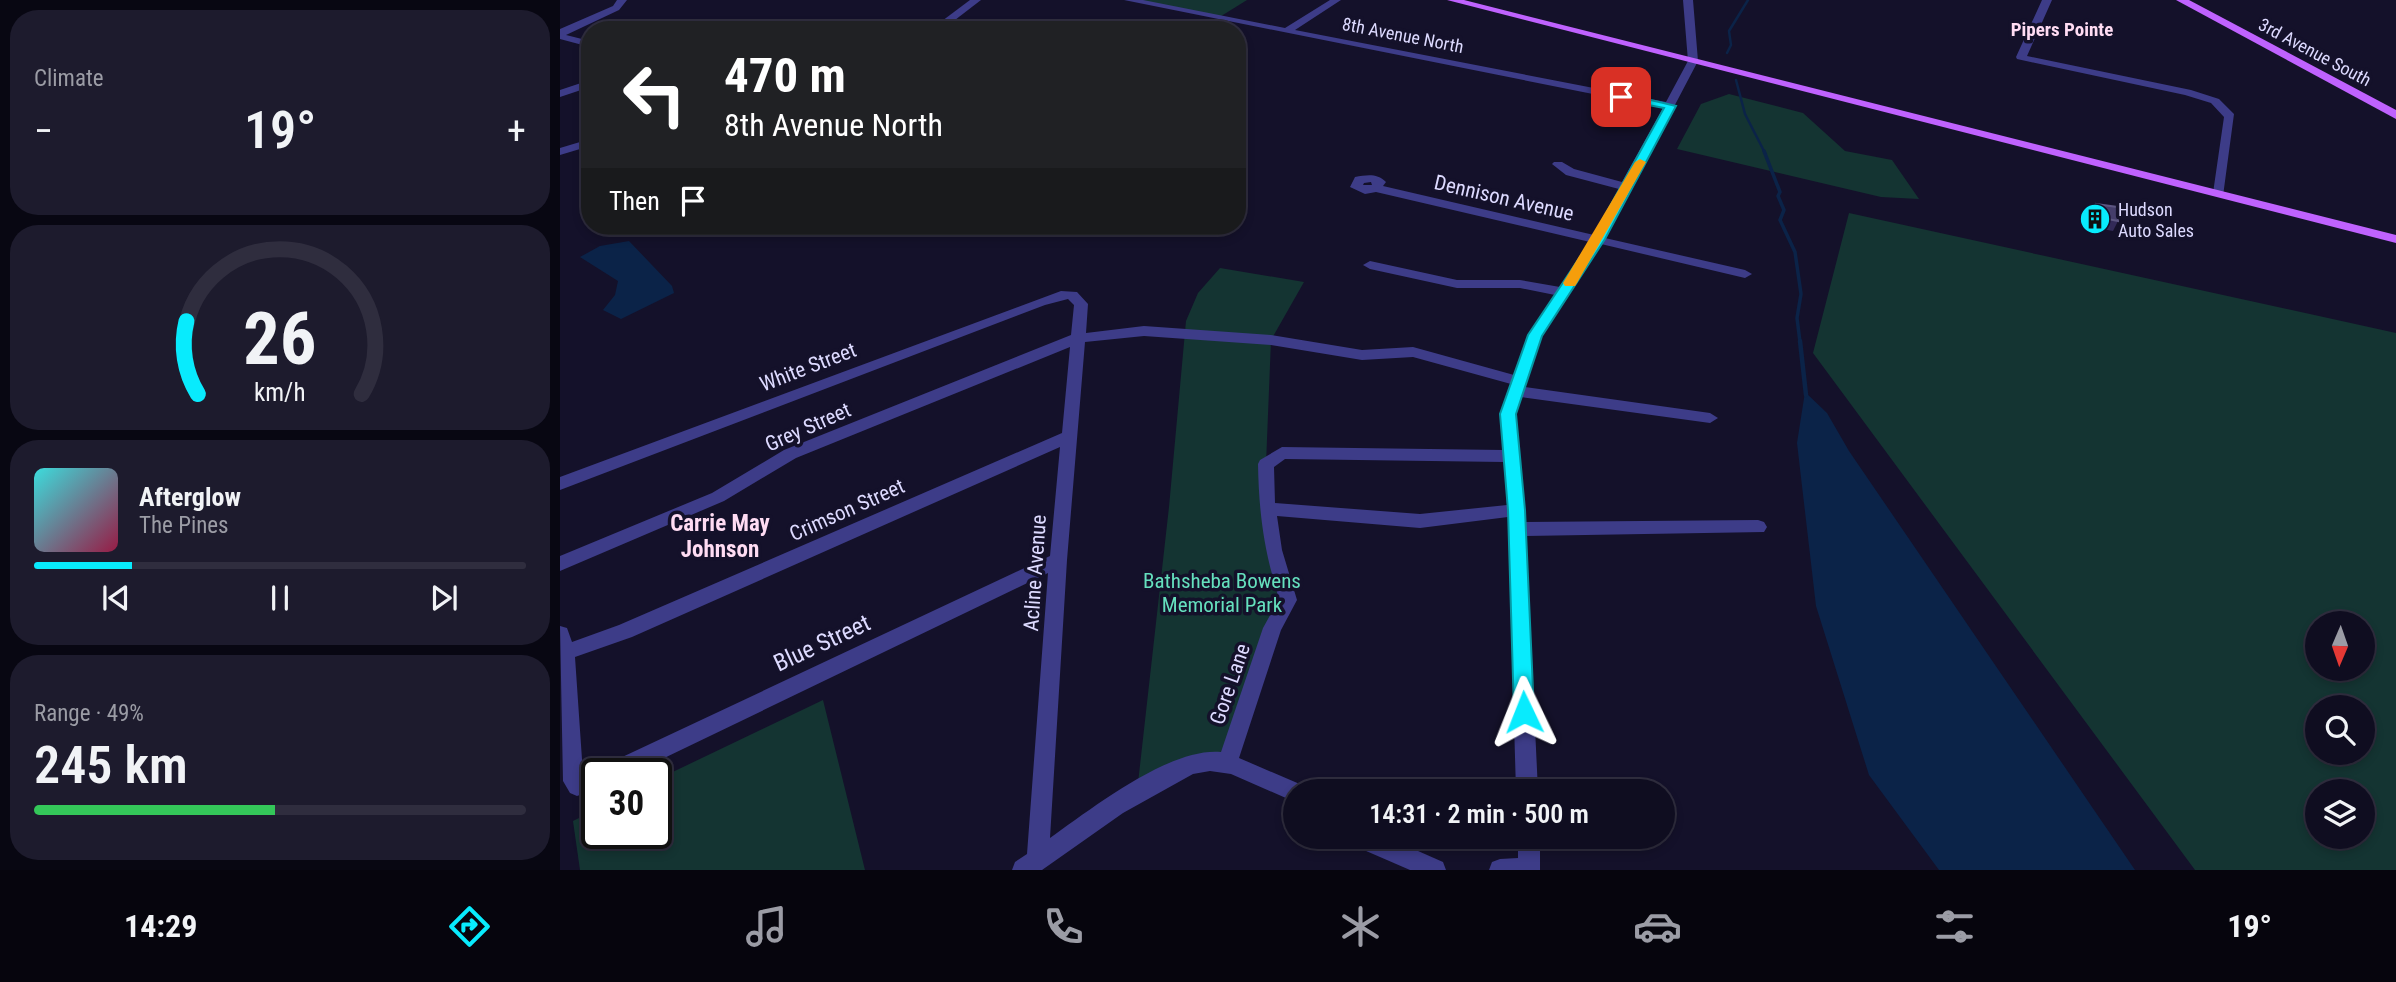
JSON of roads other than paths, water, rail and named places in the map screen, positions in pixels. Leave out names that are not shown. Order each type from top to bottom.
[{"type":"main road","points":[[1452,0],[2219,189],[2396,228]]},
{"type":"main road","points":[[1478,0],[1692,57]]},
{"type":"main road","name":"3rd Avenue South","points":[[2180,0],[2396,115]]},
{"type":"main road","points":[[2219,189],[2396,239]]},
{"type":"street","points":[[586,21],[616,8],[622,0]]},
{"type":"street","points":[[947,21],[976,0]]},
{"type":"street","name":"8th Avenue North","points":[[1129,0],[1240,21]]},
{"type":"street","points":[[1288,30],[1336,0]]},
{"type":"street","points":[[1527,779],[1517,529],[1509,456],[1508,414],[1535,335],[1598,239],[1671,106],[1692,57],[1688,0]]},
{"type":"street","points":[[2047,0],[2021,57],[2029,61],[2044,61],[2188,92],[2215,101],[2230,116],[2219,189]]},
{"type":"street","name":"8th Avenue North","points":[[1246,22],[1671,106]]},
{"type":"street","points":[[581,23],[563,31],[561,36],[581,42]]},
{"type":"street","points":[[560,94],[581,86]]},
{"type":"street","points":[[560,152],[581,145]]},
{"type":"street","points":[[1558,164],[1570,172],[1627,187]]},
{"type":"street","name":"Dennison Avenue","points":[[1376,188],[1745,274]]},
{"type":"street","points":[[1370,265],[1457,284],[1520,284],[1564,292]]},
{"type":"street","name":"White Street","points":[[560,484],[1040,302],[1061,295],[1072,295]]},
{"type":"street","name":"Acline Avenue","points":[[1030,865],[1082,304],[1072,295]]},
{"type":"street","name":"Grey Street","points":[[560,564],[718,497],[790,454],[1078,338],[1144,331],[1271,340],[1362,355],[1413,352],[1517,386],[1710,418]]},
{"type":"street","name":"Crimson Street","points":[[562,643],[650,620],[1068,438]]},
{"type":"street","name":"Gore Lane","points":[[1227,764],[1272,628],[1288,600],[1273,550],[1267,509],[1266,464],[1271,458],[1282,453],[1509,456]]},
{"type":"street","points":[[1267,509],[1420,521],[1516,510]]},
{"type":"street","points":[[1517,529],[1758,527]]},
{"type":"street","name":"Blue Street","points":[[642,758],[1058,561]]},
{"type":"street","points":[[562,643],[573,781],[581,782]]},
{"type":"street","points":[[1030,865],[1174,770],[1193,762],[1227,764],[1283,787]]},
{"type":"street","points":[[1387,849],[1435,870]]},
{"type":"street","points":[[1500,870],[1529,869],[1529,849]]},
{"type":"water","points":[[629,241],[672,286],[674,293],[621,319],[603,310],[615,295],[618,281],[580,257],[600,246]]},
{"type":"water","points":[[1805,392],[1827,413],[1849,451],[2135,870],[1939,870],[1869,775],[1816,606],[1797,443]]},
{"type":"waterway","points":[[1727,53],[1731,45],[1729,31],[1748,0]]},
{"type":"waterway","points":[[1736,80],[1745,114],[1764,151]]},
{"type":"waterway","points":[[1764,151],[1780,192],[1778,196],[1784,210],[1780,220],[1795,252],[1801,294],[1797,318],[1800,342]]},
{"type":"waterway","points":[[1800,341],[1806,395]]},
{"type":"place","name":"Hudson Auto Sales","points":[[2095,219]]},
{"type":"district","name":"Pipers Pointe","points":[[2062,29]]},
{"type":"district","name":"Carrie May Johnson","points":[[720,536]]},
{"type":"park label","name":"Bathsheba Bowens Memorial Park","points":[[1222,593]]}]
